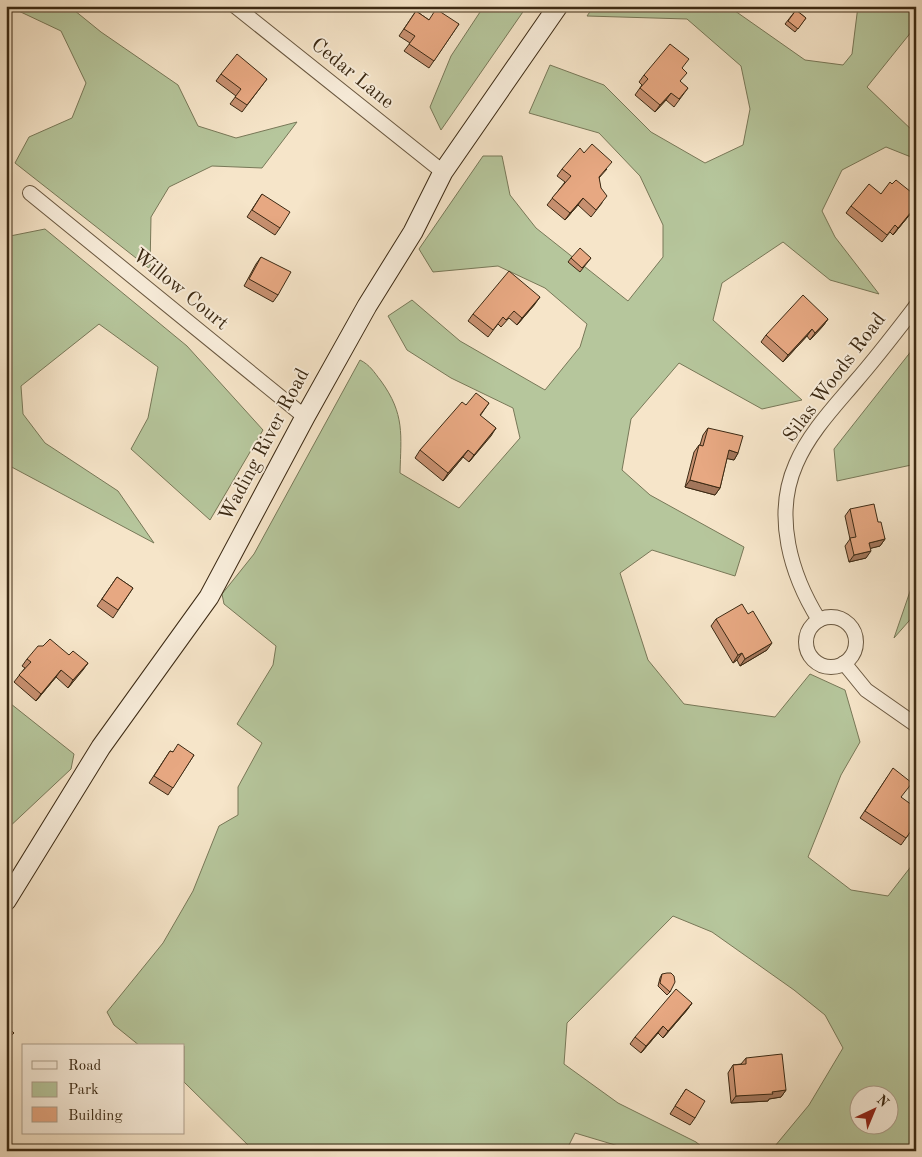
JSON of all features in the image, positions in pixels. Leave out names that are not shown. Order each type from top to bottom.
[{"type":"main road","name":"Wading River Road","points":[[6,901],[101,747],[209,597],[305,417],[367,306],[413,232],[443,172],[558,6]]},
{"type":"street","name":"Cedar Lane","points":[[235,6],[443,172]]},
{"type":"street","name":"Willow Court","points":[[30,193],[305,417]]},
{"type":"street","name":"Silas Woods Road","points":[[819,620],[800,583],[788,546],[786,521],[789,486],[796,464],[811,438],[836,404],[916,306]]},
{"type":"street","points":[[827,617],[843,620],[854,632],[856,648],[852,656],[844,663],[832,668],[823,666],[810,656],[806,648],[808,632],[819,620],[827,617]]},
{"type":"street","points":[[844,663],[866,690],[916,725]]},
{"type":"green space","points":[[8,6],[69,6],[101,32],[178,85],[198,126],[236,138],[297,122],[262,168],[212,166],[169,187],[151,217],[150,269],[15,163],[29,137],[72,118],[86,83],[61,31]]},
{"type":"green space","points":[[484,6],[527,6],[441,130],[430,107],[451,56]]},
{"type":"green space","points":[[594,6],[728,6],[805,60],[843,65],[852,54],[858,6],[916,6],[916,26],[867,87],[916,134],[916,159],[886,147],[842,170],[822,211],[835,237],[879,294],[830,280],[783,242],[722,283],[713,320],[802,400],[762,409],[679,363],[631,419],[622,470],[650,495],[744,547],[735,576],[652,550],[620,573],[648,660],[684,704],[775,717],[810,674],[845,690],[860,742],[841,775],[808,857],[851,890],[888,896],[916,860],[916,1151],[782,1151],[775,1146],[809,1105],[843,1048],[825,1015],[794,990],[712,932],[673,916],[567,1023],[564,1064],[618,1103],[696,1142],[707,1151],[635,1151],[575,1133],[566,1151],[254,1151],[185,1083],[185,1044],[138,1044],[114,1025],[107,1012],[163,943],[193,891],[219,826],[238,815],[238,787],[262,743],[237,724],[273,665],[276,646],[224,604],[222,594],[254,554],[360,360],[367,364],[381,381],[389,393],[398,415],[401,436],[400,473],[459,508],[520,438],[513,408],[451,378],[407,350],[388,316],[412,300],[460,341],[545,390],[580,347],[587,324],[545,288],[498,266],[433,272],[419,249],[483,156],[502,156],[510,195],[536,228],[628,301],[663,257],[663,225],[640,176],[599,133],[529,113],[550,65],[604,85],[651,132],[705,163],[743,145],[750,109],[741,66],[687,19],[587,16]]},
{"type":"green space","points":[[45,229],[187,346],[263,430],[210,520],[131,449],[148,418],[158,367],[99,324],[21,386],[23,414],[45,443],[118,491],[154,543],[6,464],[6,240],[10,236]]},
{"type":"green space","points":[[916,345],[916,464],[837,481],[834,449]]},
{"type":"green space","points":[[916,574],[916,613],[894,638]]},
{"type":"green space","points":[[6,700],[74,754],[71,769],[6,830]]},
{"type":"building","points":[[436,9],[459,24],[434,61],[409,44],[415,36],[404,29],[416,11],[429,20]]},
{"type":"building","points":[[796,10],[806,18],[798,29],[788,21]]},
{"type":"building","points":[[670,44],[689,59],[682,68],[687,73],[680,81],[688,88],[679,99],[671,93],[660,105],[640,88],[648,79],[644,75]]},
{"type":"building","points":[[237,54],[267,79],[247,105],[235,97],[241,89],[221,74]]},
{"type":"building","points":[[592,144],[612,162],[599,177],[601,188],[607,196],[596,210],[583,198],[570,213],[552,198],[571,176],[562,169],[580,148],[584,153]]},
{"type":"building","points":[[896,180],[916,196],[916,206],[898,228],[895,225],[887,235],[851,206],[869,184],[881,194],[890,182],[892,184]]},
{"type":"building","points":[[262,194],[290,212],[280,228],[252,210]]},
{"type":"building","points":[[580,248],[591,258],[582,268],[571,258]]},
{"type":"building","points":[[261,257],[291,272],[278,295],[249,279]]},
{"type":"building","points":[[509,271],[540,297],[522,318],[514,311],[506,320],[503,317],[493,330],[473,314]]},
{"type":"building","points":[[803,295],[828,319],[815,333],[812,329],[788,355],[766,335]]},
{"type":"building","points":[[476,393],[489,403],[480,415],[496,428],[474,455],[468,450],[448,473],[420,450],[462,402],[466,405]]},
{"type":"building","points":[[708,428],[743,436],[738,453],[729,450],[720,488],[690,480],[699,445],[703,446]]},
{"type":"building","points":[[874,504],[878,522],[881,522],[885,539],[869,543],[871,551],[854,555],[850,538],[856,537],[850,509]]},
{"type":"building","points":[[117,577],[133,588],[118,610],[102,599]]},
{"type":"building","points":[[742,604],[748,614],[753,611],[772,643],[745,659],[742,653],[738,655],[716,619]]},
{"type":"building","points":[[50,639],[69,655],[73,651],[88,663],[73,680],[61,670],[41,694],[19,675],[31,662],[27,659],[38,646],[43,646]]},
{"type":"building","points":[[178,744],[194,755],[173,788],[154,776],[170,751],[173,752]]},
{"type":"building","points":[[893,768],[912,783],[901,797],[916,808],[916,824],[906,838],[865,811]]},
{"type":"building","points":[[671,973],[674,976],[675,982],[670,992],[660,983],[662,974]]},
{"type":"building","points":[[676,989],[692,1003],[668,1031],[663,1026],[646,1046],[635,1037]]},
{"type":"building","points":[[6,1017],[12,1022],[8,1027],[14,1033],[6,1041]]},
{"type":"building","points":[[782,1054],[786,1090],[772,1092],[773,1094],[736,1096],[733,1065],[746,1064],[746,1058]]},
{"type":"building","points":[[686,1089],[705,1101],[695,1118],[675,1106]]}]
